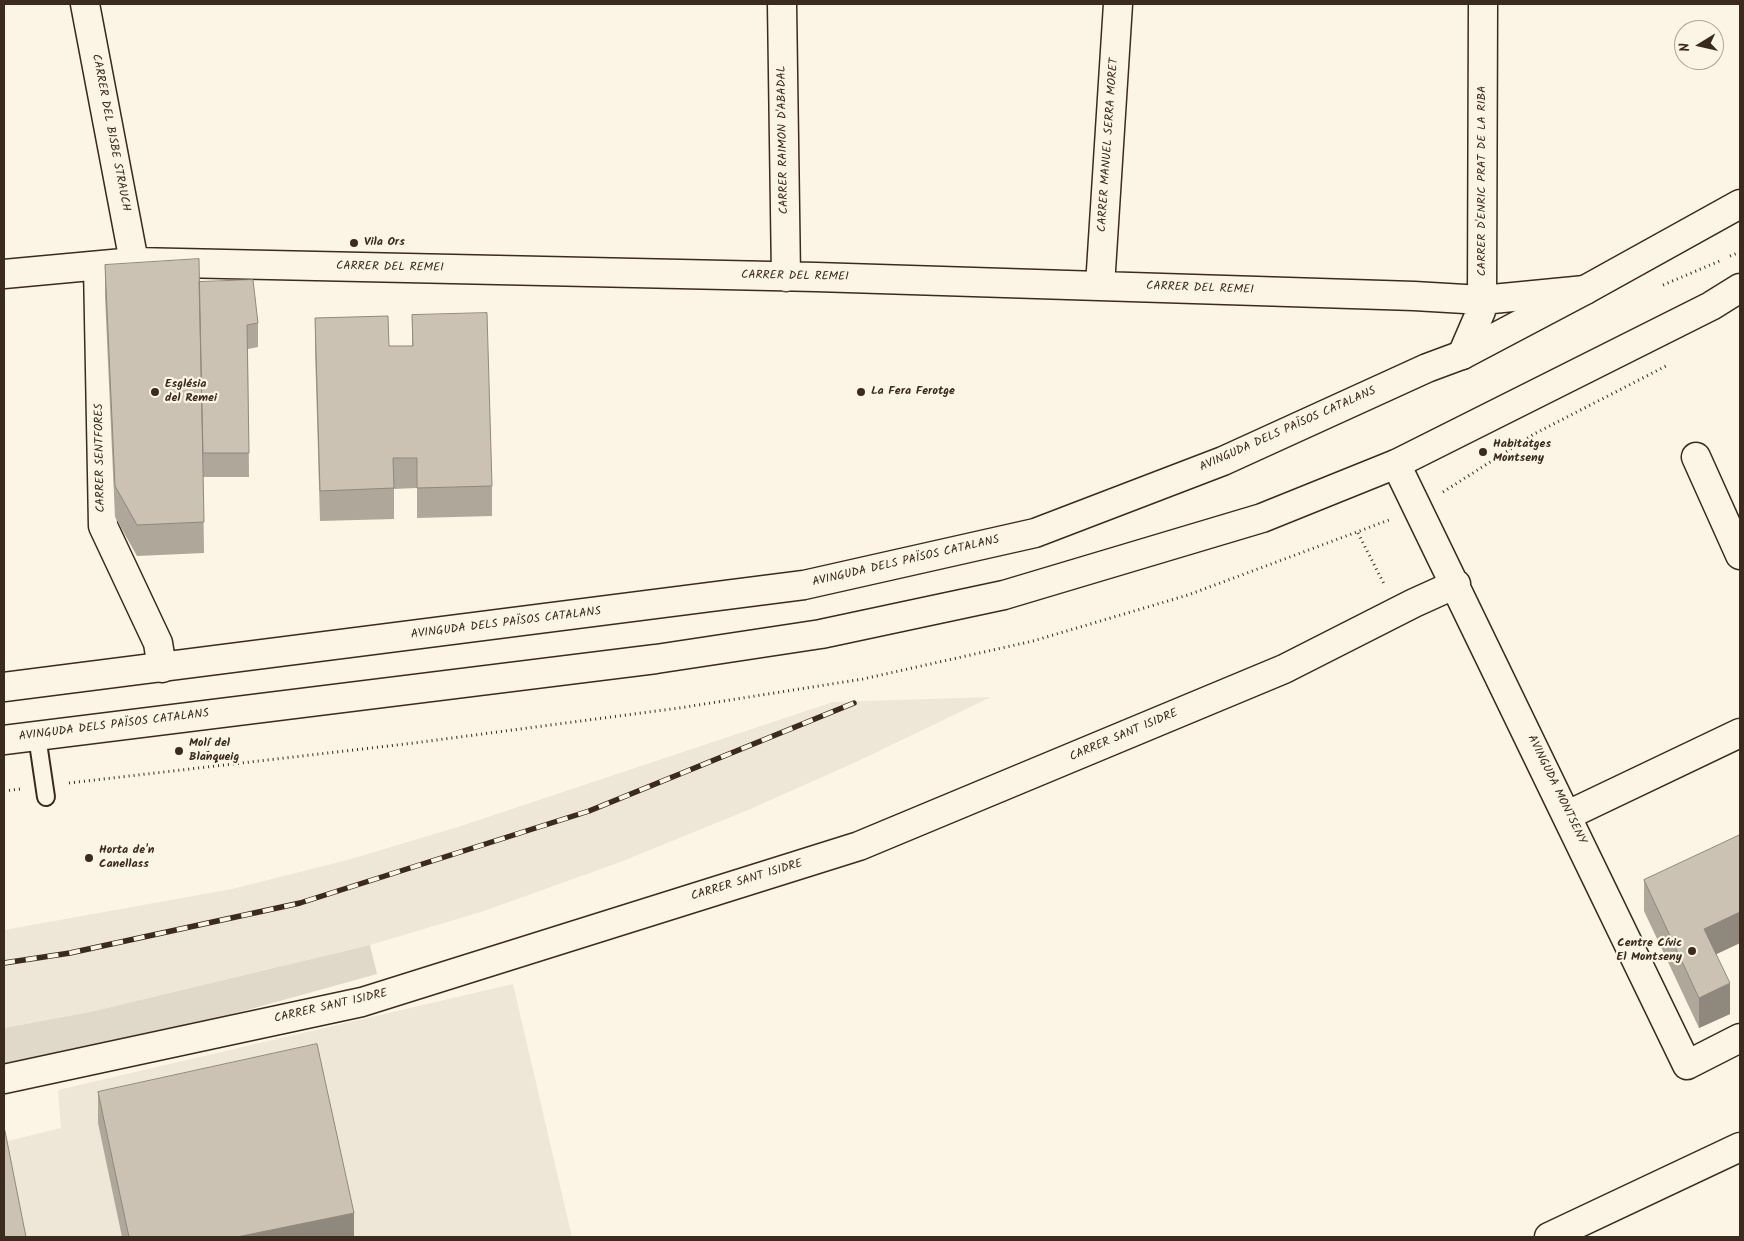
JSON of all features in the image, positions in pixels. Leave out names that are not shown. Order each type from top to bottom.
[{"type":"street","name":"CARRER DEL BISBE STRAUCH","points":[[85,4],[134,262]]},
{"type":"street","name":"CARRER RAIMON D'ABADAL","points":[[782,4],[786,277]]},
{"type":"street","name":"CARRER MANUEL SERRA MORET","points":[[1100,286],[1118,4]]},
{"type":"street","name":"CARRER D'ENRIC PRAT DE LA RIBA","points":[[1462,355],[1481,311],[1482,300],[1483,4]]},
{"type":"street","name":"AVINGUDA DELS PAÏSOS CATALANS","points":[[4,687],[804,585],[1035,533],[1222,461],[1427,368],[1462,355],[1586,290],[1740,204]]},
{"type":"street","name":"CARRER DEL REMEI","points":[[4,274],[134,262],[786,277],[1482,300],[1586,290]]},
{"type":"street","name":"CARRER SENTFORES","points":[[98,266],[103,526],[158,644],[162,668]]},
{"type":"street","name":"AVINGUDA DELS PAÏSOS CATALANS","points":[[4,740],[656,659],[820,634],[1013,592],[1262,518],[1396,464],[1702,311],[1740,288]]},
{"type":"street","points":[[1696,457],[1740,556]]},
{"type":"street","name":"AVINGUDA MONTSENY","points":[[1396,464],[1568,815],[1687,1065],[1740,1038]]},
{"type":"street","name":"CARRER SANT ISIDRE","points":[[4,1079],[362,1002],[859,846],[1284,669],[1456,584]]},
{"type":"street","points":[[1568,815],[1740,734]]},
{"type":"street","points":[[1549,1237],[1740,1147]]},
{"type":"lane","points":[[37,736],[45,791]]},
{"type":"path","points":[[1358,533],[1398,612]]},
{"type":"path","points":[[4,791],[45,791],[226,764]]},
{"type":"shaded area","points":[[991,697],[856,762],[748,810],[623,861],[484,911],[370,945],[90,1012],[4,1028],[4,930],[232,889],[351,859],[461,826],[833,702]]},
{"type":"shaded area","points":[[370,945],[377,974],[204,1022],[4,1066],[4,1028],[90,1012]]},
{"type":"shaded area","points":[[513,984],[572,1237],[4,1237],[4,1142],[61,1128],[58,1090]]},
{"type":"building","name":"Església del Remei","points":[[199,259],[204,522],[137,525],[115,486],[105,265]]},
{"type":"building","points":[[253,280],[258,323],[247,325],[249,453],[203,453],[199,282]]},
{"type":"building","points":[[487,313],[492,486],[417,488],[417,458],[393,458],[394,488],[320,491],[315,318],[388,316],[389,346],[413,346],[412,315]]},
{"type":"building","name":"Centre Cívic El Montseny","points":[[1740,835],[1740,912],[1704,929],[1730,983],[1699,998],[1644,880]]},
{"type":"building","points":[[317,1044],[354,1213],[237,1237],[129,1237],[98,1092]]},
{"type":"building","points":[[5,1131],[26,1237],[4,1237]]},
{"type":"railway","points":[[4,963],[70,953],[300,903],[589,811],[854,703]]},
{"type":"place","name":"Vila Ors","points":[[354,243]]},
{"type":"place","name":"Església del Remei","points":[[155,392]]},
{"type":"place","name":"La Fera Ferotge","points":[[861,392]]},
{"type":"place","name":"Habitatges Montseny","points":[[1483,452]]},
{"type":"place","name":"Molí del Blanqueig","points":[[179,751]]},
{"type":"place","name":"Horta de'n Canellass","points":[[89,858]]},
{"type":"place","name":"Centre Cívic El Montseny","points":[[1692,951]]}]
